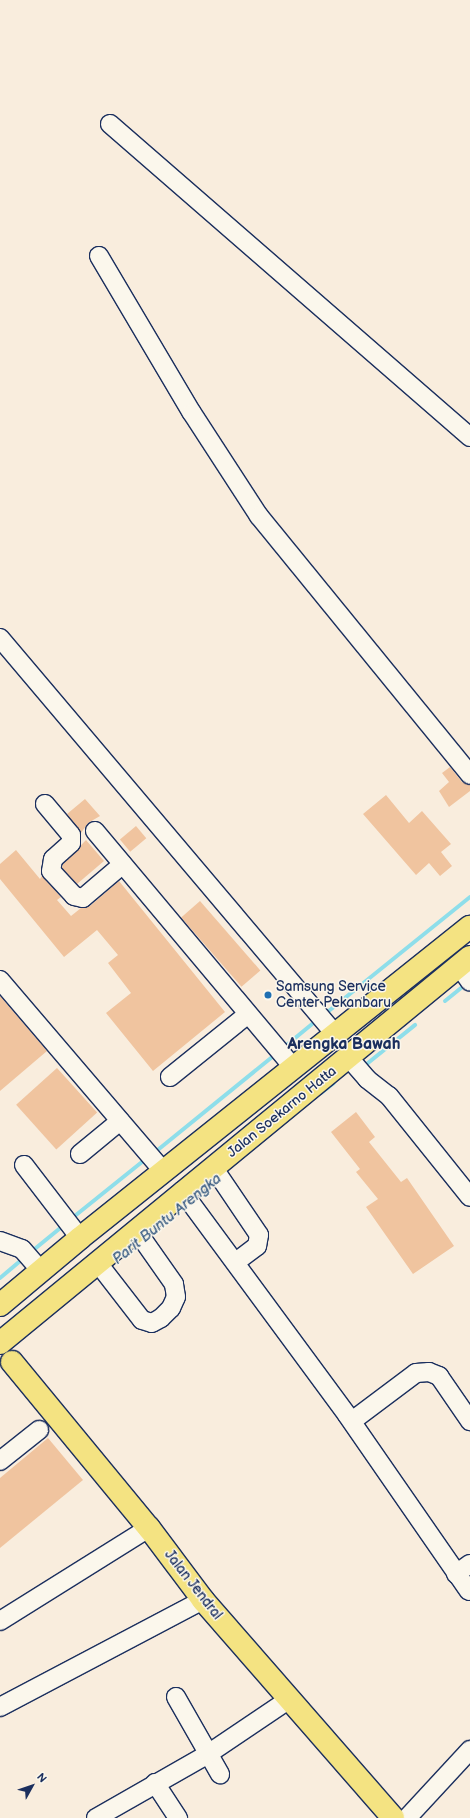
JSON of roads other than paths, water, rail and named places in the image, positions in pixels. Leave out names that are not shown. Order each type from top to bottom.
[{"type":"main road","name":"Jalan Soekarno Hatta","points":[[0,1305],[31,1259],[71,1228],[152,1159],[284,1056],[335,1034],[470,927]]},
{"type":"main road","name":"Jalan Soekarno Hatta","points":[[4,1350],[186,1196],[213,1167],[353,1063],[466,970]]},
{"type":"main road","name":"Jalan Jendral","points":[[4,1350],[149,1528],[203,1600],[288,1700],[393,1818]]},
{"type":"street","points":[[110,124],[470,437]]},
{"type":"street","points":[[99,256],[192,412],[259,516],[470,775]]},
{"type":"street","points":[[0,638],[335,1034]]},
{"type":"street","points":[[45,804],[71,835],[71,843],[53,860],[51,870],[74,896],[83,898],[123,864]]},
{"type":"street","points":[[95,830],[284,1056]]},
{"type":"street","points":[[0,980],[152,1159]]},
{"type":"street","points":[[170,1077],[248,1014]]},
{"type":"street","points":[[353,1063],[389,1096],[470,1197]]},
{"type":"street","points":[[80,1154],[120,1121]]},
{"type":"street","points":[[24,1165],[71,1228]]},
{"type":"street","points":[[213,1167],[259,1235],[257,1246],[236,1262]]},
{"type":"street","points":[[186,1196],[463,1569],[469,1591]]},
{"type":"street","points":[[101,1268],[142,1320],[152,1323],[161,1318],[171,1308],[176,1297],[174,1284],[140,1236]]},
{"type":"street","points":[[0,1241],[31,1259]]},
{"type":"street","points":[[352,1421],[416,1373],[429,1372],[439,1376],[470,1421]]},
{"type":"street","points":[[0,1461],[38,1430]]},
{"type":"street","points":[[0,1621],[149,1528]]},
{"type":"street","points":[[0,1708],[203,1600]]},
{"type":"street","points":[[176,1697],[220,1774]]},
{"type":"street","points":[[96,1818],[208,1754],[288,1700]]},
{"type":"street","points":[[407,1818],[470,1750]]},
{"type":"street","points":[[155,1784],[178,1818]]},
{"type":"waterway","name":"Parit Buntu Arengka","points":[[325,1014],[470,897]]},
{"type":"waterway","name":"Parit Buntu Arengka","points":[[445,1001],[466,984]]},
{"type":"waterway","name":"Parit Buntu Arengka","points":[[283,1048],[317,1020]]},
{"type":"waterway","name":"Parit Buntu Arengka","points":[[363,1067],[415,1025]]},
{"type":"waterway","name":"Parit Buntu Arengka","points":[[154,1153],[276,1054]]},
{"type":"waterway","name":"Parit Buntu Arengka","points":[[321,1093],[334,1083]]},
{"type":"waterway","name":"Parit Buntu Arengka","points":[[71,1219],[147,1158]]},
{"type":"waterway","name":"Parit Buntu Arengka","points":[[31,1252],[64,1225]]},
{"type":"waterway","name":"Parit Buntu Arengka","points":[[0,1278],[24,1258]]},
{"type":"place","name":"Samsung Service Center Pekanbaru","points":[[268,995]]},
{"type":"district","name":"Arengka Bawah","points":[[344,1045]]}]
